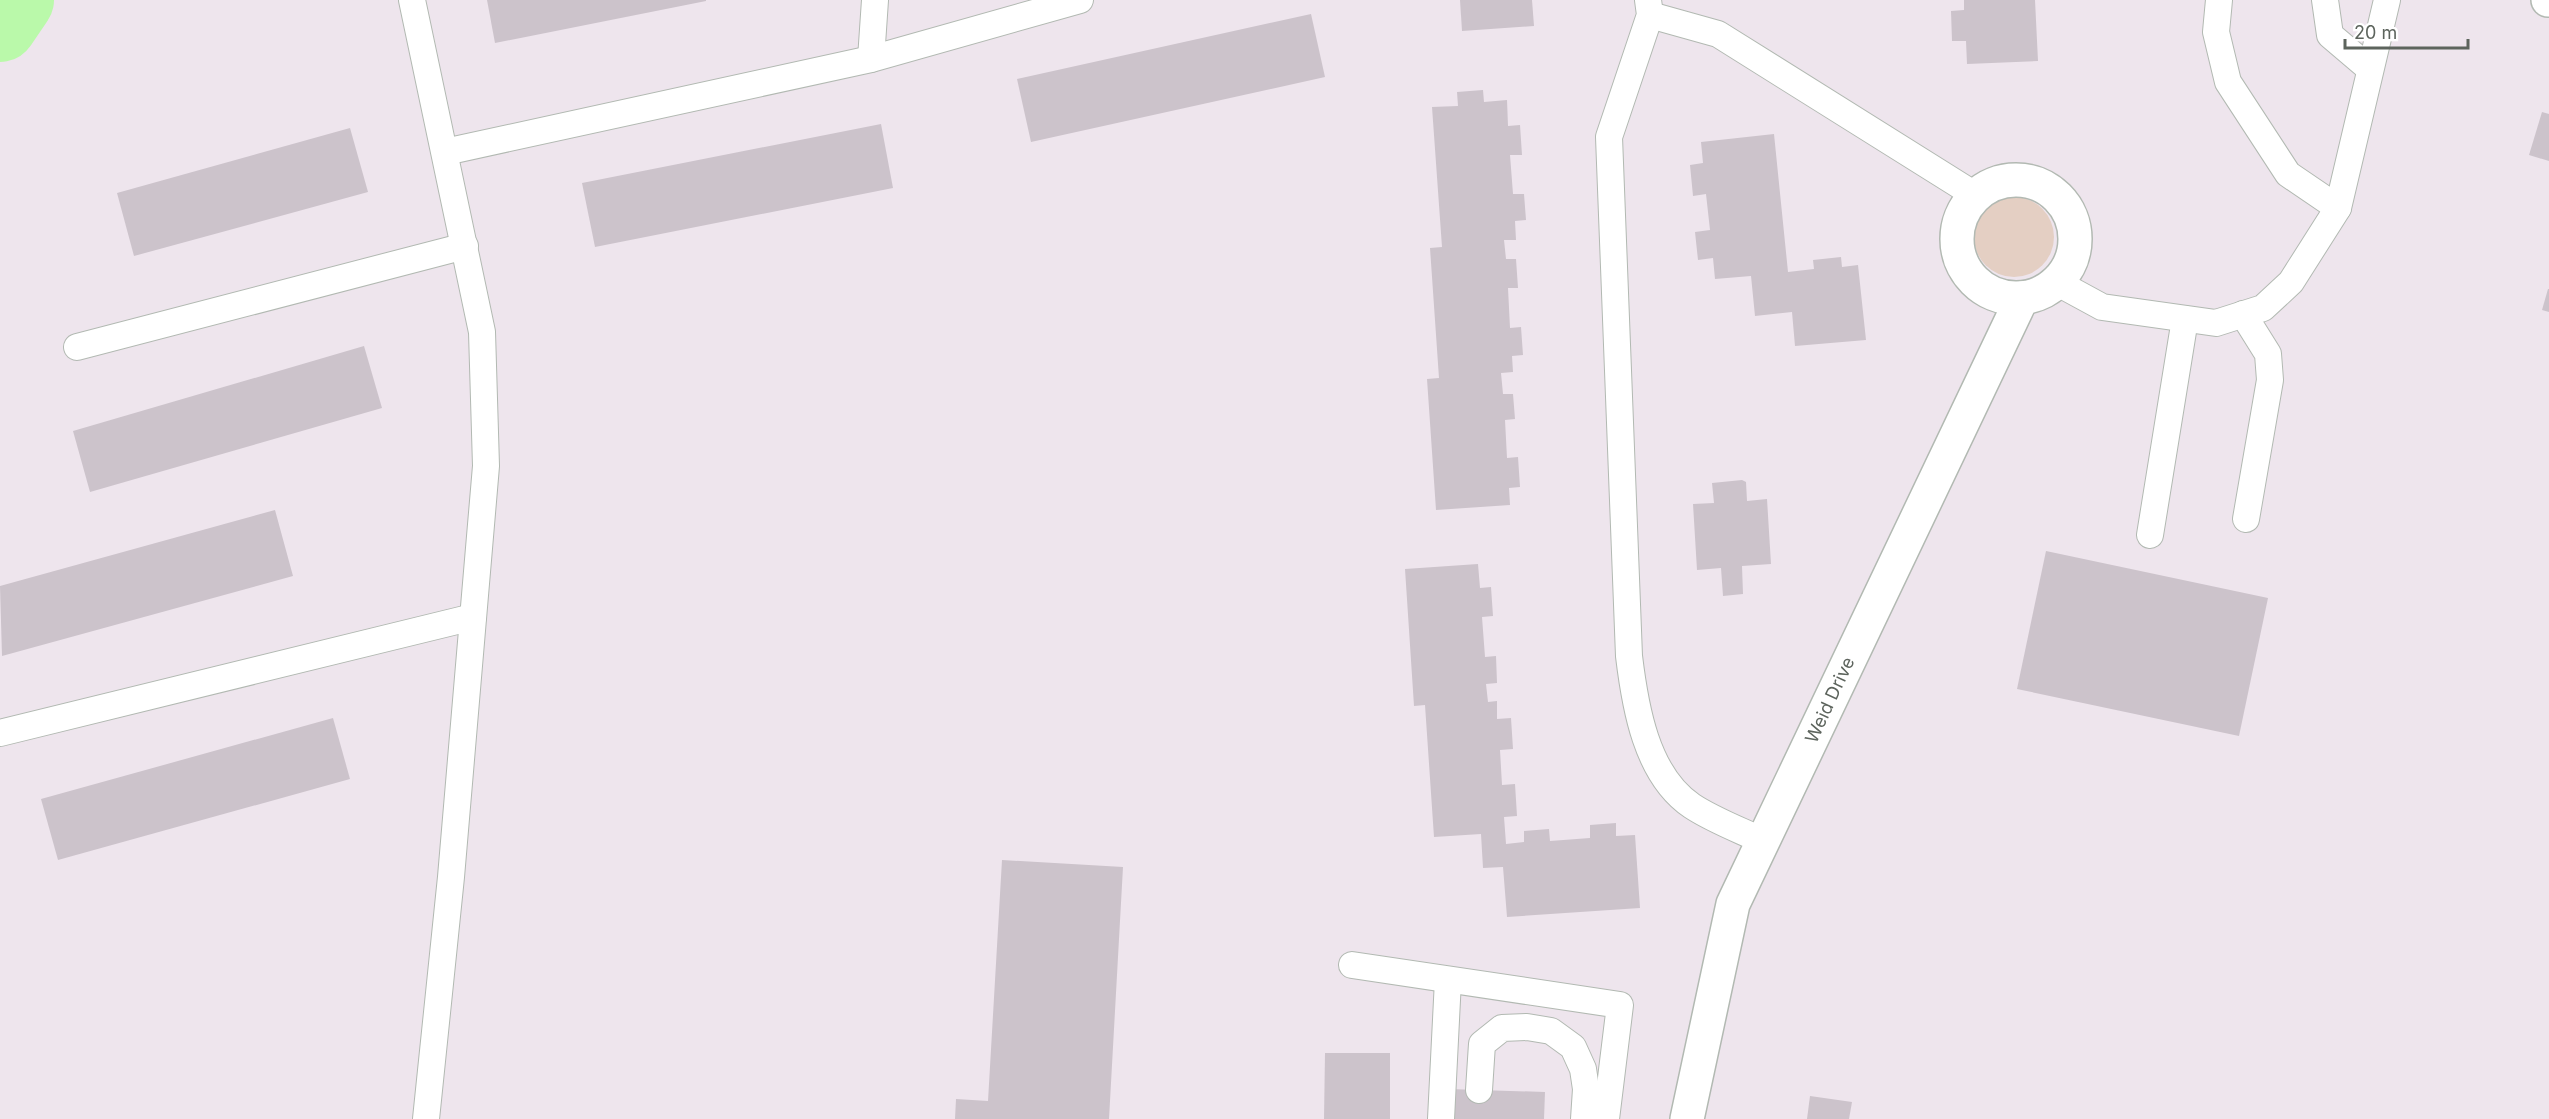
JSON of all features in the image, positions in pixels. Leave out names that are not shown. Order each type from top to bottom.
[{"type":"street","points":[[2009,180],[2028,181],[2045,187],[2060,199],[2070,214],[2075,232],[2074,251],[2067,268],[2056,282],[2040,293],[2022,298],[2003,297],[1986,291],[1971,279],[1961,264],[1956,246],[1957,227],[1964,209],[1975,195],[1991,185],[2009,180]]},
{"type":"street","name":"Weid Drive","points":[[1687,1119],[1733,904],[2022,298]]},
{"type":"lane","points":[[412,0],[446,152],[482,332],[486,466],[426,1119]]},
{"type":"lane","points":[[871,59],[875,0]]},
{"type":"lane","points":[[446,152],[871,59],[1080,0]]},
{"type":"lane","points":[[2219,0],[2216,32],[2229,82],[2288,174],[2338,208]]},
{"type":"lane","points":[[2325,0],[2330,34],[2370,69]]},
{"type":"lane","points":[[2056,282],[2102,307],[2216,323],[2263,308],[2291,282],[2338,208],[2387,0]]},
{"type":"lane","points":[[1763,841],[1692,806],[1668,783],[1654,757],[1635,701],[1629,656],[1609,137],[1649,7],[1718,34],[1975,195]]},
{"type":"lane","points":[[77,347],[465,246]]},
{"type":"lane","points":[[2243,314],[2268,354],[2270,380],[2246,519]]},
{"type":"lane","points":[[2150,535],[2185,319]]},
{"type":"lane","points":[[0,734],[473,617]]},
{"type":"lane","points":[[1352,965],[1620,1005],[1606,1119]]},
{"type":"lane","points":[[1441,1119],[1448,980]]},
{"type":"lane","points":[[1479,1090],[1482,1044],[1502,1028],[1527,1027],[1551,1031],[1573,1047],[1583,1069],[1586,1089],[1584,1119]]},
{"type":"shaded area","points":[[2014,197],[2029,200],[2042,209],[2051,222],[2054,237],[2051,252],[2042,265],[2029,274],[2014,277],[1999,274],[1986,265],[1977,252],[1974,237],[1977,222],[1986,209],[1999,200]]},
{"type":"building","points":[[487,0],[706,0],[706,1],[495,43]]},
{"type":"building","points":[[1460,0],[1532,0],[1534,26],[1462,31]]},
{"type":"building","points":[[1964,0],[2035,0],[2038,61],[1967,64],[1966,41],[1952,41],[1951,11],[1964,10]]},
{"type":"building","points":[[1311,14],[1325,77],[1031,142],[1017,79]]},
{"type":"building","points":[[1483,90],[1484,102],[1507,100],[1508,126],[1520,125],[1522,155],[1510,155],[1513,194],[1524,194],[1526,220],[1515,221],[1516,240],[1504,240],[1506,259],[1516,259],[1518,288],[1508,288],[1510,328],[1521,327],[1523,355],[1512,356],[1513,372],[1501,373],[1503,394],[1513,394],[1515,419],[1505,420],[1507,458],[1518,457],[1520,487],[1509,488],[1510,505],[1436,510],[1427,379],[1439,378],[1430,248],[1442,247],[1432,107],[1458,106],[1457,92]]},
{"type":"building","points":[[2542,112],[2549,114],[2549,161],[2529,155]]},
{"type":"building","points":[[881,124],[893,188],[595,247],[582,183]]},
{"type":"building","points":[[350,128],[368,192],[134,256],[117,193]]},
{"type":"building","points":[[1774,134],[1788,272],[1814,269],[1813,260],[1841,257],[1842,267],[1858,265],[1866,340],[1795,346],[1792,312],[1755,316],[1751,276],[1715,279],[1713,258],[1698,260],[1695,232],[1710,230],[1706,194],[1693,196],[1690,165],[1703,163],[1701,142]]},
{"type":"building","points":[[2549,289],[2549,312],[2542,310]]},
{"type":"building","points":[[364,346],[382,408],[90,492],[73,431]]},
{"type":"building","points":[[1742,480],[1746,482],[1747,501],[1767,499],[1771,564],[1742,566],[1743,594],[1723,596],[1721,568],[1697,570],[1693,504],[1714,503],[1712,483]]},
{"type":"building","points":[[275,510],[293,576],[2,656],[0,586]]},
{"type":"building","points":[[2046,551],[2268,598],[2239,736],[2017,689]]},
{"type":"building","points":[[1478,564],[1480,588],[1491,587],[1493,616],[1482,617],[1485,657],[1496,656],[1497,683],[1486,684],[1488,702],[1497,701],[1497,719],[1511,718],[1513,749],[1500,750],[1502,785],[1515,784],[1517,816],[1504,817],[1506,844],[1524,842],[1524,831],[1549,829],[1550,841],[1590,838],[1590,825],[1616,823],[1616,836],[1635,835],[1640,908],[1507,917],[1503,867],[1483,868],[1481,834],[1434,837],[1425,705],[1414,706],[1405,569]]},
{"type":"building","points":[[333,718],[350,779],[58,860],[41,799]]},
{"type":"building","points":[[1002,860],[1123,867],[1109,1119],[955,1119],[956,1099],[988,1101]]},
{"type":"building","points":[[1325,1053],[1390,1053],[1390,1119],[1324,1119]]},
{"type":"building","points":[[1448,1089],[1545,1092],[1544,1119],[1447,1119]]},
{"type":"building","points":[[1810,1096],[1852,1102],[1849,1119],[1807,1119]]},
{"type":"waterway","points":[[0,25],[17,0]]}]
